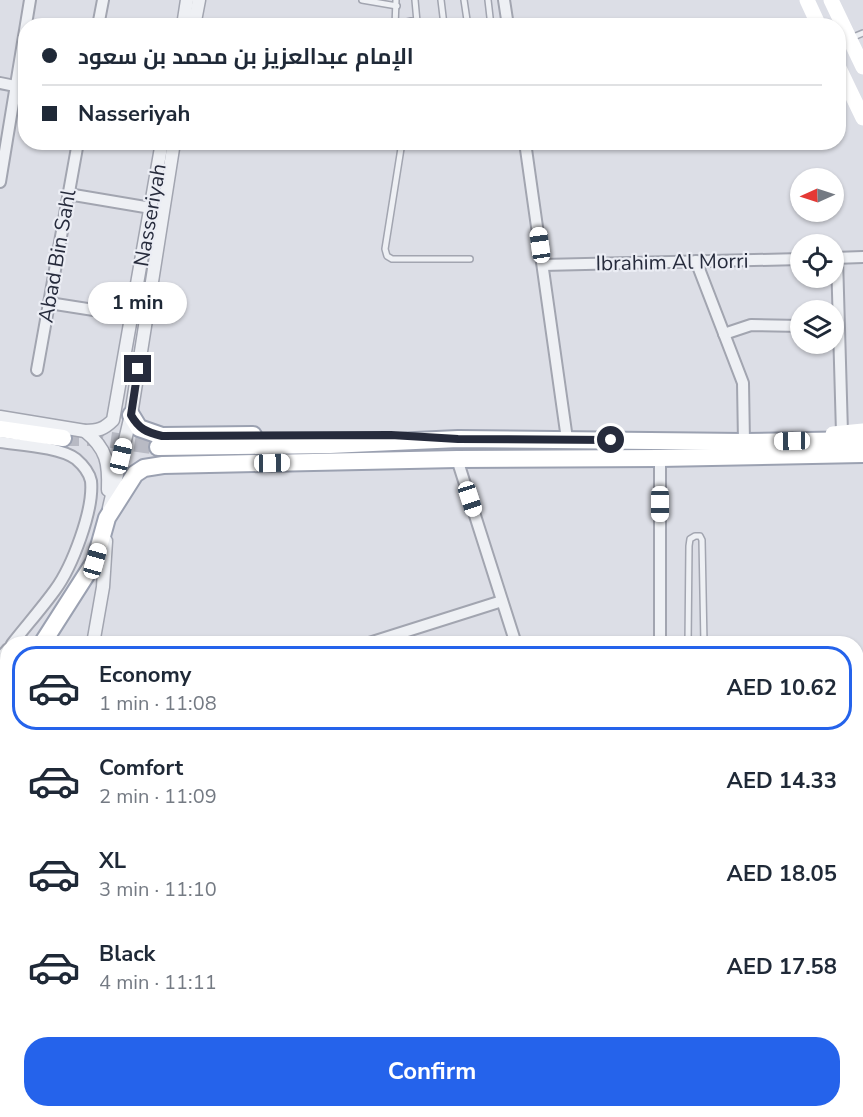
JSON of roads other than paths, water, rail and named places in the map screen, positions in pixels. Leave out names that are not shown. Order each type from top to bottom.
[{"type":"main road","points":[[807,0],[815,18]]},
{"type":"main road","points":[[831,0],[844,18]]},
{"type":"main road","points":[[846,22],[856,36],[863,67]]},
{"type":"main road","points":[[846,83],[863,118]]},
{"type":"main road","points":[[131,415],[139,428],[162,436],[380,435],[458,439]]},
{"type":"main road","points":[[0,429],[63,438]]},
{"type":"main road","points":[[741,450],[863,431]]},
{"type":"main road","points":[[158,447],[330,445],[458,439],[567,439],[741,450],[863,454]]},
{"type":"main road","points":[[48,636],[95,561],[107,518],[135,474],[144,468],[163,465],[457,459],[660,458],[863,440]]},
{"type":"main road","points":[[741,450],[796,462],[863,462]]},
{"type":"street","points":[[27,18],[30,0]]},
{"type":"street","points":[[100,18],[103,0]]},
{"type":"street","points":[[184,18],[187,0]]},
{"type":"street","points":[[196,18],[199,0]]},
{"type":"street","points":[[504,0],[507,18]]},
{"type":"street","points":[[0,182],[18,69]]},
{"type":"street","points":[[0,83],[15,86]]},
{"type":"street","name":"Abad Bin Sahl","points":[[37,370],[76,150]]},
{"type":"street","name":"Nasseriyah","points":[[85,431],[106,427],[113,420],[161,150]]},
{"type":"street","name":"Nasseriyah","points":[[107,518],[131,415],[173,150]]},
{"type":"street","points":[[526,150],[567,439]]},
{"type":"street","points":[[68,194],[151,208]]},
{"type":"street","points":[[844,258],[863,257]]},
{"type":"street","name":"Ibrahim Al Morri","points":[[543,265],[790,259]]},
{"type":"street","points":[[696,261],[743,383],[741,450]]},
{"type":"street","points":[[49,303],[132,316]]},
{"type":"street","points":[[724,334],[751,325],[790,326]]},
{"type":"street","points":[[838,354],[842,433]]},
{"type":"street","points":[[0,417],[85,431],[99,442],[106,458],[108,480],[104,587],[95,636]]},
{"type":"street","points":[[0,442],[65,453],[86,468],[91,480],[91,494],[82,533],[71,561],[56,589],[18,636]]},
{"type":"street","points":[[660,458],[660,636]]},
{"type":"street","points":[[457,459],[513,636]]},
{"type":"street","points":[[398,636],[502,601]]},
{"type":"lane","points":[[362,0],[397,3],[396,18]]},
{"type":"lane","points":[[415,0],[417,18]]},
{"type":"lane","points":[[441,0],[443,18]]},
{"type":"lane","points":[[464,0],[467,18]]},
{"type":"lane","points":[[488,0],[490,18]]},
{"type":"lane","points":[[401,150],[385,249],[387,256],[392,259],[470,259]]},
{"type":"lane","points":[[688,636],[689,546],[690,539],[700,536],[702,540],[704,636]]},
{"type":"tunnel","points":[[63,438],[98,438],[158,447]]}]
